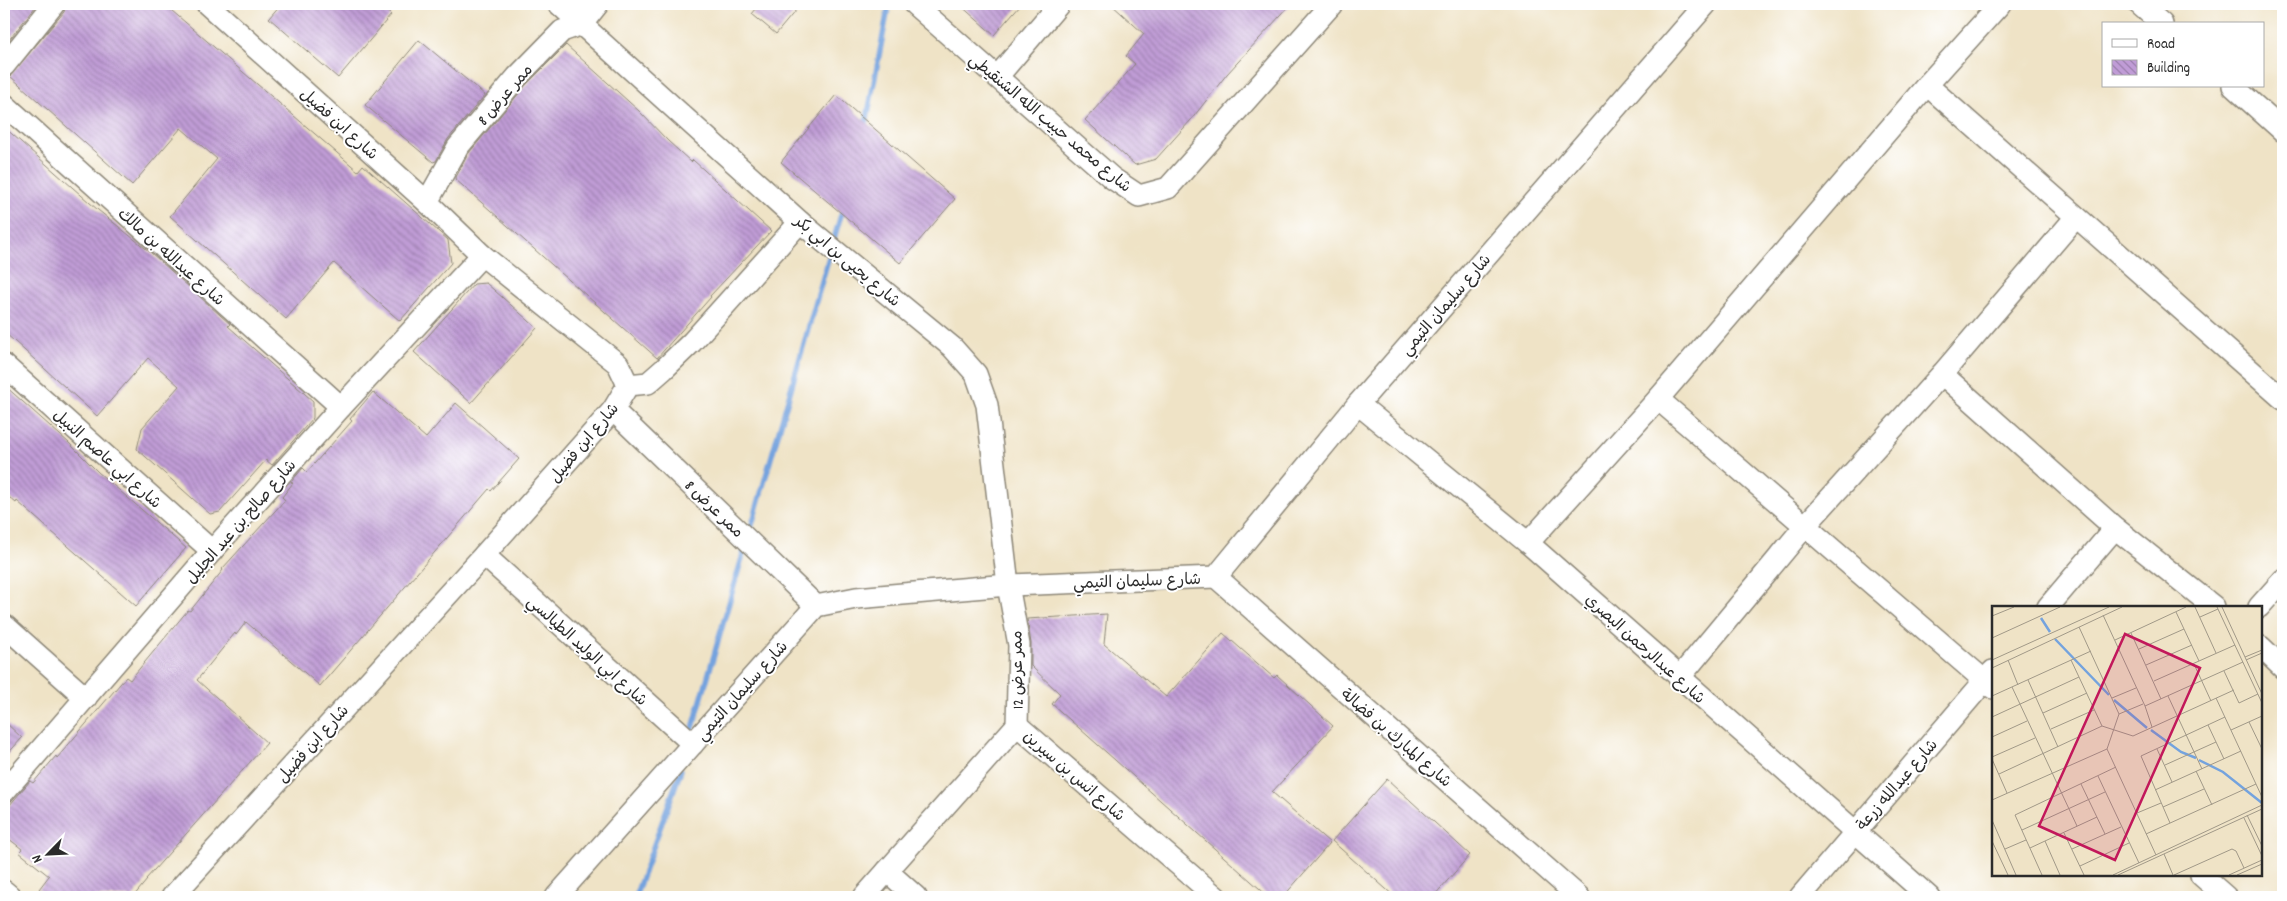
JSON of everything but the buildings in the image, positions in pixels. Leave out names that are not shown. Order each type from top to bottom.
[{"type":"street","points":[[4,66],[54,4]]},
{"type":"street","name":"شارع ابن فضيل","points":[[172,897],[484,555],[613,410],[628,385],[618,364],[482,255],[427,202],[207,4]]},
{"type":"street","name":"شارع يحيى بن ابي بكر","points":[[559,4],[800,222],[952,347],[976,374],[988,405],[1008,585]]},
{"type":"street","name":"ممر عرض 8","points":[[427,202],[458,147],[517,77],[562,31],[582,24],[598,4]]},
{"type":"street","name":"شارع محمد حبيب الله الشنقيطي","points":[[914,4],[1112,178],[1139,196],[1168,188],[1332,4]]},
{"type":"street","points":[[998,76],[1058,4]]},
{"type":"street","name":"شارع سليمان التيمي","points":[[556,897],[816,606],[856,598],[1008,585],[1216,577],[1358,404],[1706,4]]},
{"type":"street","points":[[1528,543],[1658,399],[1927,84],[2000,4]]},
{"type":"street","points":[[2139,4],[2160,22]]},
{"type":"street","points":[[1927,84],[2283,399]]},
{"type":"street","points":[[2234,88],[2283,131]]},
{"type":"street","name":"شارع عبدالله بن مالك","points":[[4,104],[341,408]]},
{"type":"street","points":[[1679,678],[1805,526],[1942,374],[2076,217]]},
{"type":"street","points":[[628,385],[648,383],[664,369],[692,342],[800,222]]},
{"type":"street","name":"شارع صالح بن عبد الجليل","points":[[4,792],[212,551],[482,255]]},
{"type":"street","name":"شارع ابي عاصم النبيل","points":[[4,365],[212,551]]},
{"type":"street","points":[[1942,374],[2115,528],[2213,606]]},
{"type":"street","points":[[1658,399],[1805,526],[1991,680]]},
{"type":"street","name":"شارع عبدالرحمن البصري","points":[[1358,404],[1528,543],[1854,833],[1929,897]]},
{"type":"street","name":"ممر عرض 8","points":[[613,410],[816,606]]},
{"type":"street","points":[[2049,606],[2115,528]]},
{"type":"street","name":"شارع ابي الوليد الطيالسي","points":[[484,555],[692,744]]},
{"type":"street","name":"شارع المبارك بن فضالة","points":[[1216,577],[1579,897]]},
{"type":"street","points":[[2260,606],[2283,580]]},
{"type":"street","name":"ممر عرض 12","points":[[1008,585],[1018,645],[1017,725]]},
{"type":"street","points":[[4,625],[86,698]]},
{"type":"street","points":[[2262,648],[2283,668]]},
{"type":"street","name":"شارع عبدالله زرعة","points":[[1800,897],[1854,833],[1991,680]]},
{"type":"street","name":"شارع انس بن سيرين","points":[[864,897],[1017,725],[1216,897]]},
{"type":"street","points":[[887,871],[916,897]]},
{"type":"street","points":[[2202,876],[2226,897]]},
{"type":"street","points":[[4,891],[11,897]]},
{"type":"waterway","points":[[865,129],[889,4]]},
{"type":"waterway","points":[[833,242],[843,208]]},
{"type":"waterway","points":[[749,535],[830,253]]},
{"type":"waterway","points":[[691,735],[746,544]]},
{"type":"waterway","points":[[635,897],[681,770]]}]
